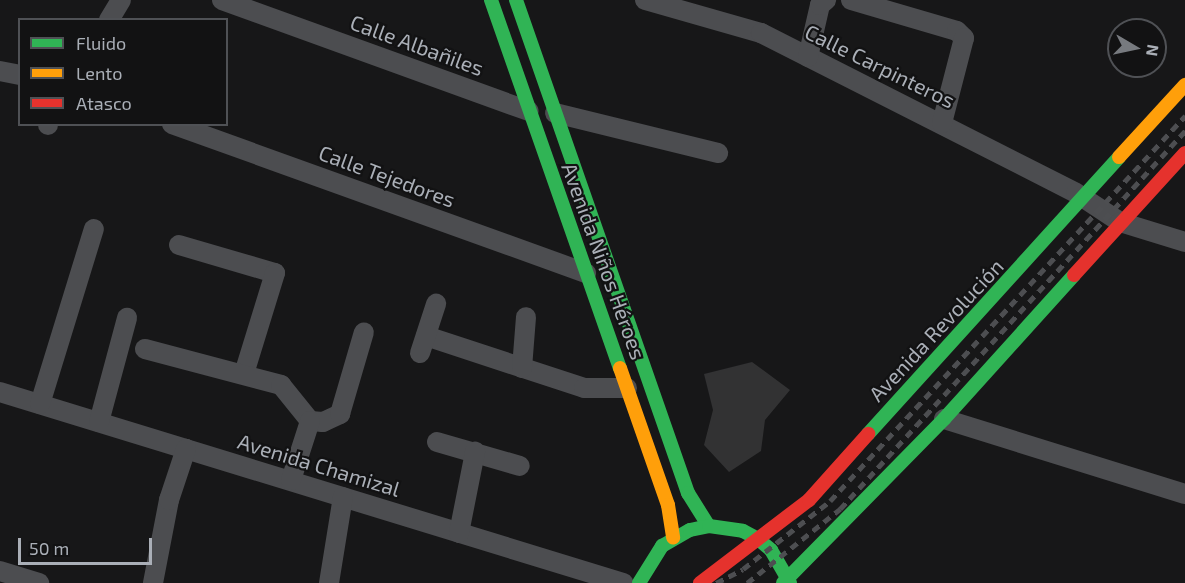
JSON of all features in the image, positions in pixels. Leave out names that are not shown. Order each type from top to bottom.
[{"type":"main road","name":"Avenida Niños Héroes","points":[[491,0],[668,505],[673,538]]},
{"type":"main road","name":"Avenida Niños Héroes","points":[[516,0],[688,493],[709,526]]},
{"type":"main road","name":"Avenida Revolución","points":[[699,583],[809,500],[1185,86]]},
{"type":"main road","points":[[639,583],[652,557],[673,538],[709,526],[735,529],[758,539],[771,550],[787,582],[944,419],[1120,222],[1185,153]]},
{"type":"street","points":[[111,18],[121,0]]},
{"type":"street","name":"Calle Albañiles","points":[[222,0],[528,111]]},
{"type":"street","name":"Calle Carpinteros","points":[[645,0],[761,33],[942,123],[1085,198],[1120,222],[1185,242]]},
{"type":"street","points":[[807,57],[820,5],[826,0]]},
{"type":"street","points":[[851,0],[957,32],[964,39],[942,123]]},
{"type":"street","points":[[0,71],[18,75]]},
{"type":"street","points":[[555,113],[718,153]]},
{"type":"street","name":"Calle Tejedores","points":[[178,126],[586,273]]},
{"type":"street","points":[[40,404],[94,229]]},
{"type":"street","points":[[179,245],[275,273],[244,374]]},
{"type":"street","points":[[436,304],[423,345],[522,368],[584,388],[627,388]]},
{"type":"street","points":[[522,368],[526,317]]},
{"type":"street","points":[[99,422],[127,318]]},
{"type":"street","points":[[310,421],[330,422],[340,414],[364,332]]},
{"type":"street","points":[[145,349],[244,374],[285,387],[310,421]]},
{"type":"street","name":"Avenida Chamizal","points":[[0,392],[623,583]]},
{"type":"street","points":[[944,419],[1185,495]]},
{"type":"street","points":[[291,480],[310,421]]},
{"type":"street","points":[[437,442],[520,466]]},
{"type":"street","points":[[153,583],[169,500],[186,449]]},
{"type":"street","points":[[459,533],[476,452]]},
{"type":"street","points":[[329,583],[343,497]]},
{"type":"street","points":[[0,570],[39,583]]},
{"type":"building","points":[[752,362],[790,390],[765,420],[761,451],[729,472],[704,445],[713,410],[704,374]]},
{"type":"railway","points":[[716,583],[743,569],[830,501],[1185,116]]},
{"type":"railway","points":[[747,583],[840,509],[1185,131]]},
{"type":"traffic: fast","points":[[491,0],[620,368]]},
{"type":"traffic: fast","points":[[516,0],[688,493],[709,526]]},
{"type":"traffic: fast","points":[[868,434],[1119,157]]},
{"type":"traffic: fast","points":[[783,583],[944,419],[1074,275]]},
{"type":"traffic: fast","points":[[639,583],[662,546],[690,530],[709,526],[743,531],[758,539],[771,550],[790,583]]},
{"type":"traffic: slow","points":[[1119,157],[1185,85]]},
{"type":"traffic: slow","points":[[620,368],[668,505],[673,538]]},
{"type":"traffic: jam","points":[[1074,275],[1185,153]]},
{"type":"traffic: jam","points":[[700,583],[809,500],[868,434]]}]
